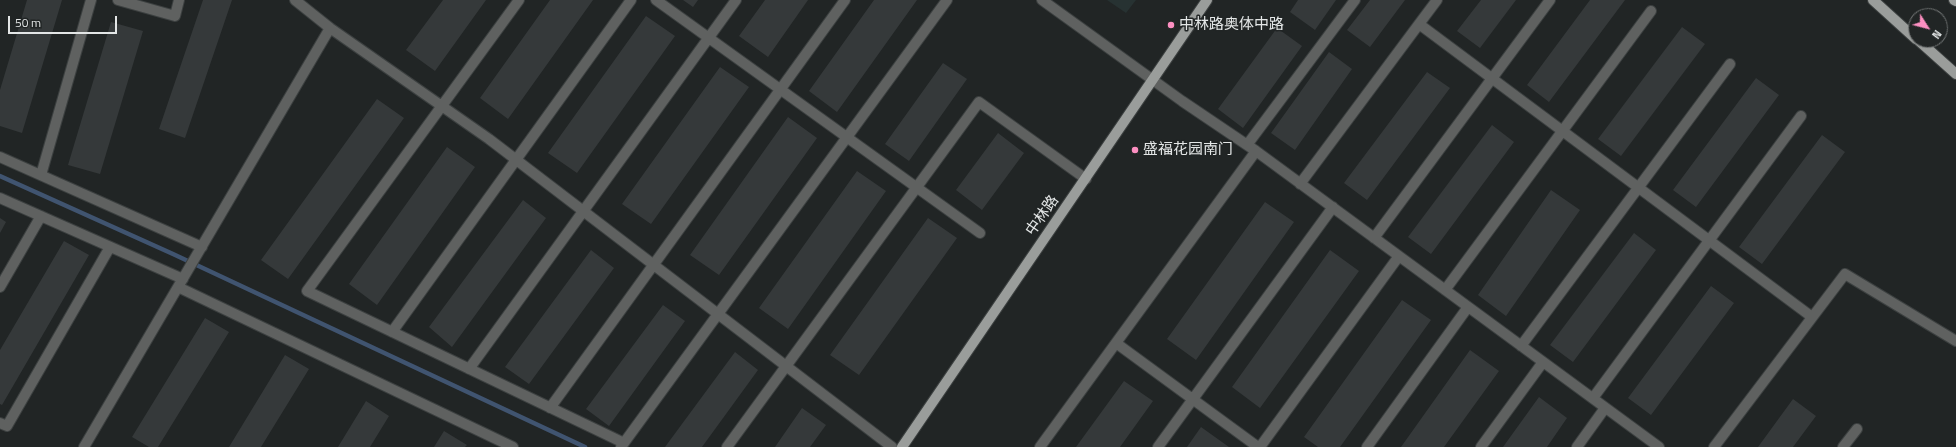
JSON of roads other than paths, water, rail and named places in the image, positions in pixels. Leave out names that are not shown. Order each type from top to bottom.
[{"type":"main road","name":"中林路","points":[[902,447],[1086,180],[1207,0]]},
{"type":"main road","points":[[1873,0],[1908,31]]},
{"type":"main road","points":[[1927,48],[1956,73]]},
{"type":"street","points":[[41,175],[91,0]]},
{"type":"street","points":[[118,0],[175,16],[179,0]]},
{"type":"street","points":[[295,0],[330,28],[442,106],[516,160],[892,447]]},
{"type":"street","points":[[519,0],[307,291],[550,408],[623,445],[948,0]]},
{"type":"street","points":[[392,332],[631,0]]},
{"type":"street","points":[[656,0],[980,233]]},
{"type":"street","points":[[469,369],[736,0]]},
{"type":"street","points":[[550,408],[845,0]]},
{"type":"street","points":[[1042,0],[1256,151],[1659,447]]},
{"type":"street","points":[[1247,145],[1355,0]]},
{"type":"street","points":[[1300,184],[1436,0]]},
{"type":"street","points":[[1374,238],[1550,0]]},
{"type":"street","points":[[1445,290],[1651,11]]},
{"type":"street","points":[[1419,24],[1812,317]]},
{"type":"street","points":[[84,447],[330,28]]},
{"type":"street","points":[[1521,346],[1730,64]]},
{"type":"street","points":[[727,447],[979,102],[1086,180]]},
{"type":"street","points":[[1593,398],[1801,116]]},
{"type":"street","points":[[1040,447],[1256,151]]},
{"type":"street","points":[[0,156],[202,247]]},
{"type":"street","points":[[0,198],[110,247],[513,447]]},
{"type":"street","points":[[1158,447],[1332,207]]},
{"type":"street","points":[[0,288],[42,216]]},
{"type":"street","points":[[0,423],[7,426],[110,247]]},
{"type":"street","points":[[1116,343],[1259,447],[1399,256]]},
{"type":"street","points":[[1714,447],[1844,274],[1956,341]]},
{"type":"street","points":[[1367,447],[1468,307]]},
{"type":"street","points":[[1482,447],[1543,362]]},
{"type":"street","points":[[1577,447],[1605,408]]},
{"type":"street","points":[[1843,447],[1857,429]]},
{"type":"waterway","points":[[0,176],[173,254],[585,447]]},
{"type":"place","name":"中林路奥体中路","points":[[1171,25]]},
{"type":"place","name":"盛福花园南门","points":[[1135,150]]}]
